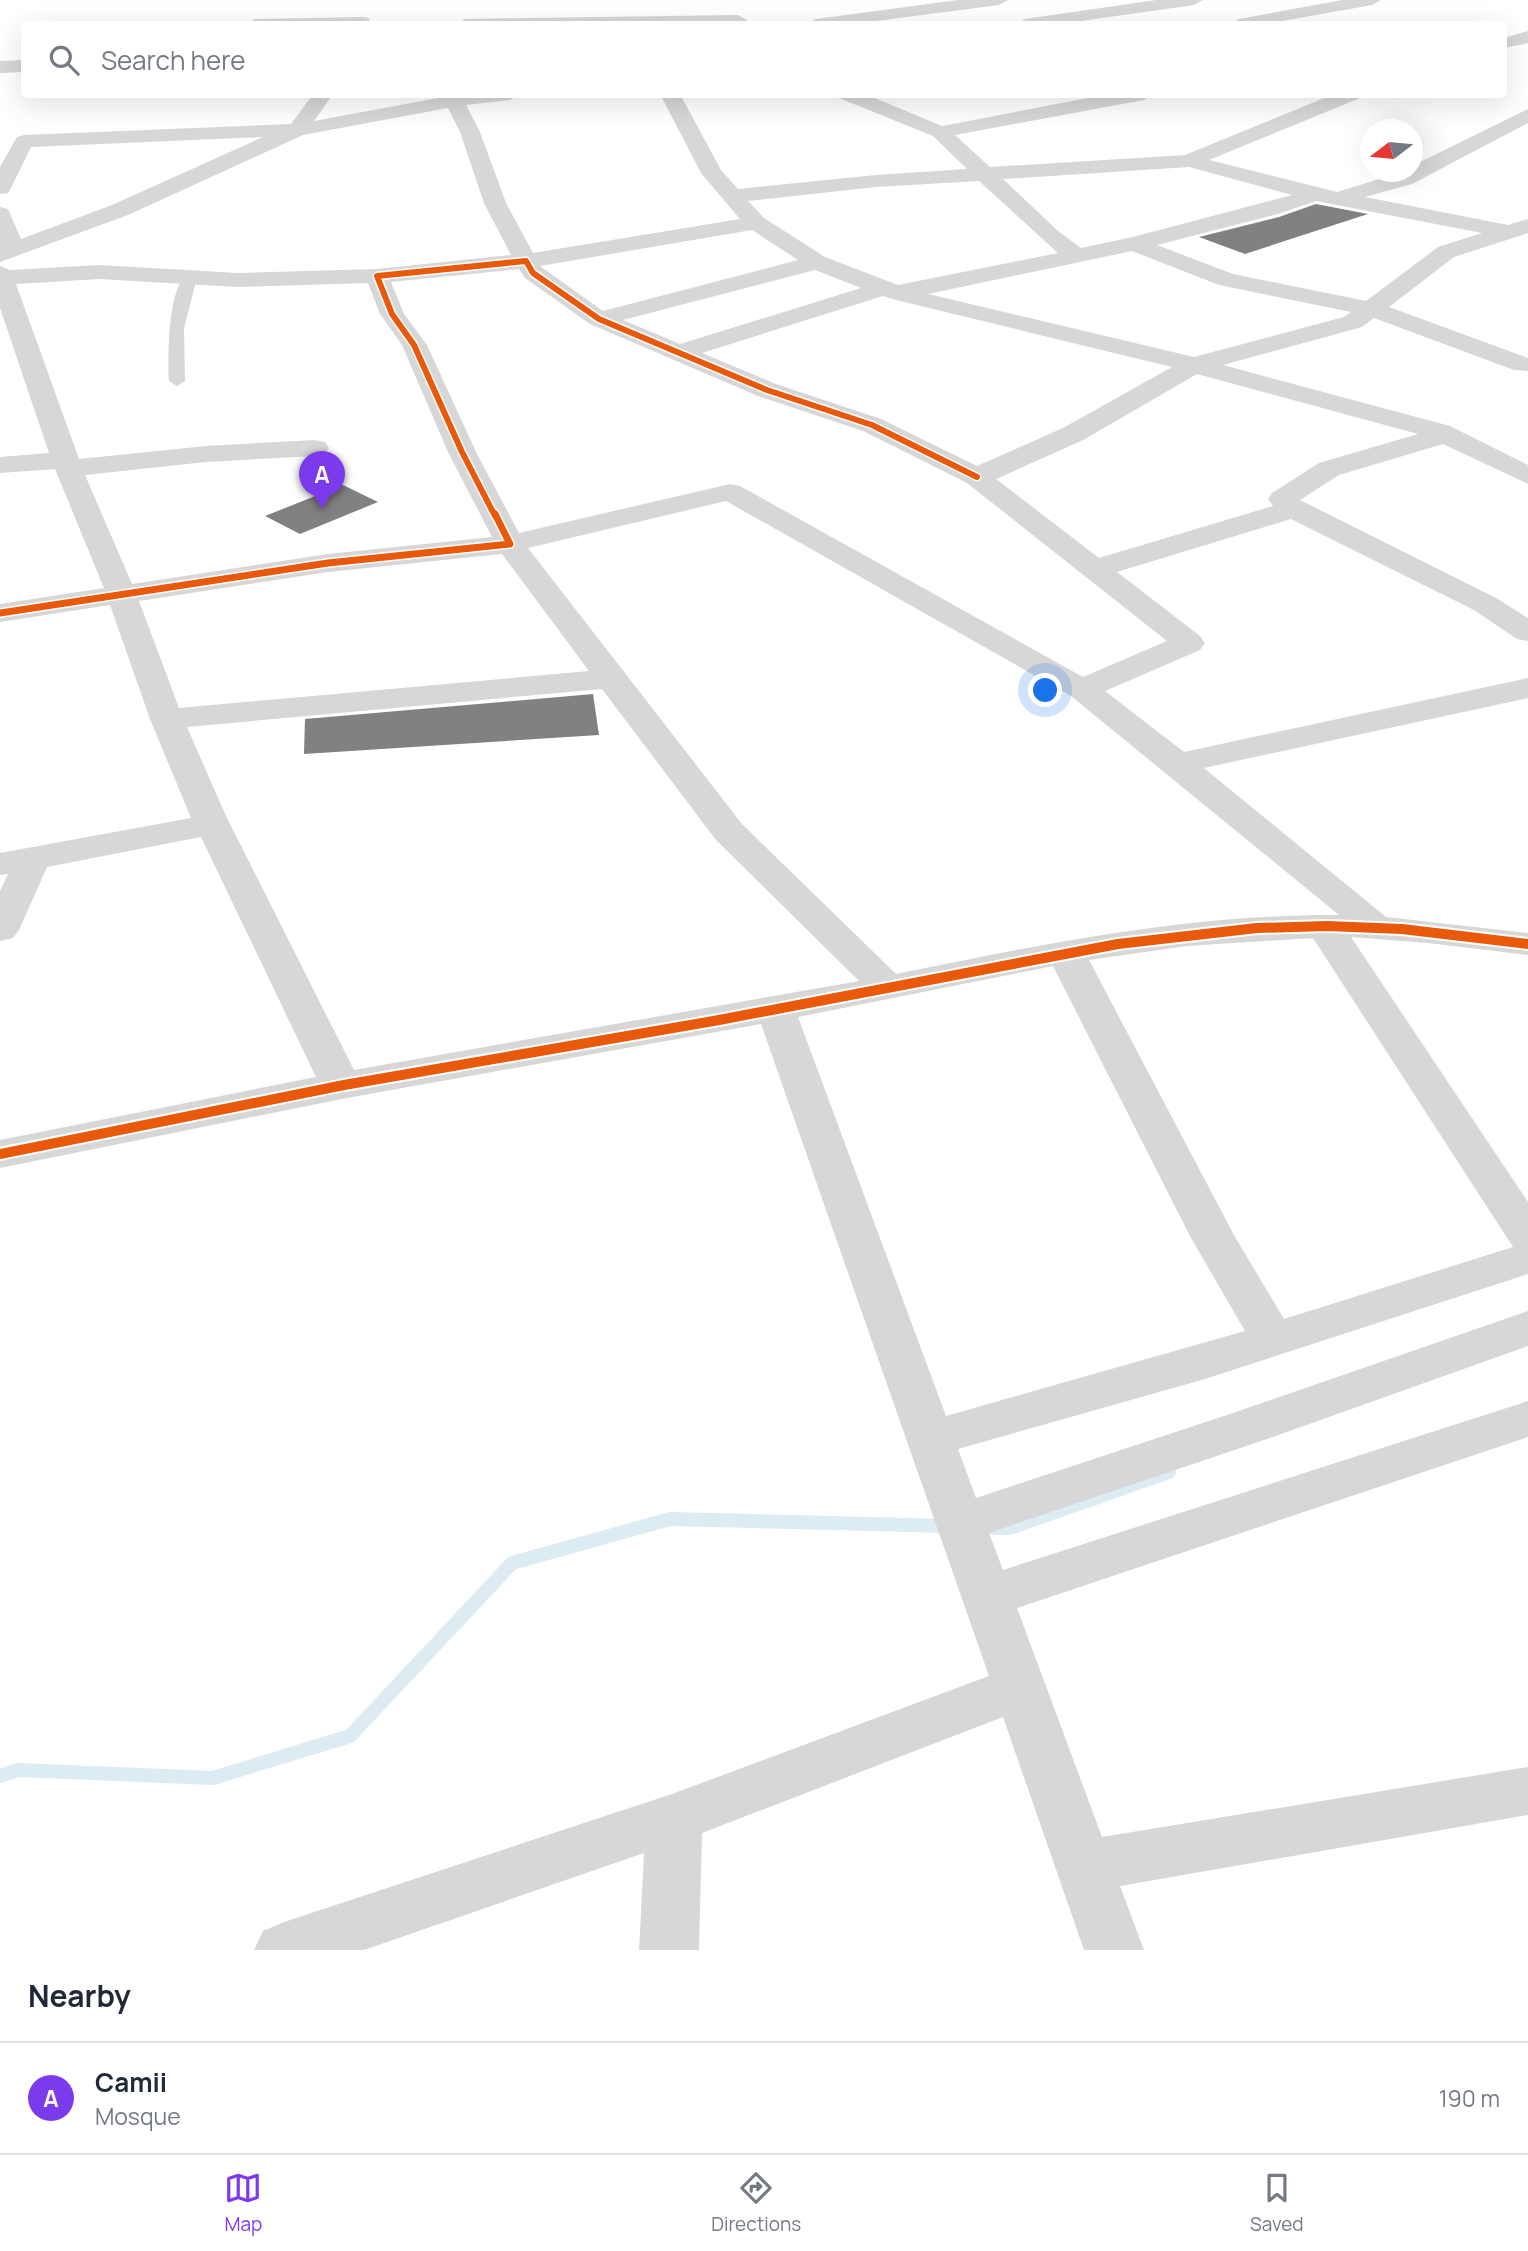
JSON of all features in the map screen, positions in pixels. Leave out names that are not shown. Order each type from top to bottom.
[{"type":"street","points":[[363,21],[369,0]]},
{"type":"street","points":[[829,21],[884,8],[999,0]]},
{"type":"street","points":[[1046,21],[1194,0]]},
{"type":"street","points":[[1300,0],[1368,20]]},
{"type":"street","points":[[1256,21],[1372,0]]},
{"type":"street","points":[[626,21],[740,16]]},
{"type":"street","points":[[1507,42],[1528,37]]},
{"type":"street","points":[[0,67],[21,66]]},
{"type":"street","points":[[4,264],[296,130],[321,98]]},
{"type":"street","points":[[0,142],[296,130],[478,98]]},
{"type":"street","points":[[672,98],[712,173],[732,196],[756,223],[817,262],[891,291],[1194,365],[1445,435],[1528,476]]},
{"type":"street","points":[[856,98],[940,132],[1050,236],[1077,256]]},
{"type":"street","points":[[940,132],[1123,98]]},
{"type":"street","points":[[1189,161],[1342,98]]},
{"type":"street","points":[[454,101],[470,132],[495,203],[533,273],[599,319],[767,390],[872,425],[977,477],[1189,643],[1082,690]]},
{"type":"street","points":[[1338,198],[1404,179],[1528,115]]},
{"type":"street","points":[[0,188],[24,141]]},
{"type":"street","points":[[732,196],[985,174],[1189,161],[1315,194],[1518,229]]},
{"type":"street","points":[[678,353],[891,291],[1134,244],[1270,209],[1315,194]]},
{"type":"street","points":[[0,214],[4,264],[67,464],[121,593],[167,719],[214,824],[341,1086]]},
{"type":"street","points":[[4,264],[49,273],[99,272],[238,280],[377,276],[526,261],[756,223]]},
{"type":"street","points":[[977,477],[1073,434],[1194,365],[1353,322],[1446,252],[1518,229]]},
{"type":"street","points":[[1134,244],[1227,280],[1372,309],[1526,365]]},
{"type":"street","points":[[599,319],[817,262]]},
{"type":"street","points":[[377,276],[392,314],[414,345],[462,452],[510,544],[729,832],[887,986]]},
{"type":"street","points":[[1445,435],[1329,470],[1282,499],[1293,509],[1485,604],[1528,632]]},
{"type":"street","points":[[0,465],[67,464],[316,448]]},
{"type":"street","points":[[0,613],[328,563],[510,544],[730,492],[1082,690],[1178,764],[1376,926]]},
{"type":"street","points":[[1094,569],[1293,509]]},
{"type":"street","points":[[167,719],[611,679]]},
{"type":"street","points":[[1178,764],[1528,688]]},
{"type":"street","points":[[0,930],[17,861],[214,824]]},
{"type":"street","points":[[1324,925],[1528,1237]]},
{"type":"street","points":[[0,1154],[341,1086],[776,1010],[1065,951],[1215,931],[1324,925],[1376,926],[1528,944]]},
{"type":"street","points":[[1065,951],[1213,1238],[1273,1339]]},
{"type":"street","points":[[776,1010],[1114,1950]]},
{"type":"street","points":[[930,1439],[1188,1367],[1528,1258]]},
{"type":"street","points":[[959,1523],[1250,1426],[1528,1328]]},
{"type":"street","points":[[986,1597],[1528,1419]]},
{"type":"street","points":[[284,1950],[674,1818],[1019,1688]]},
{"type":"street","points":[[1083,1866],[1528,1791]]},
{"type":"street","points":[[669,1950],[674,1818]]},
{"type":"lane","points":[[177,381],[174,346],[176,322],[190,278]]},
{"type":"building","points":[[1316,204],[1368,214],[1245,254],[1199,237],[1279,217]]},
{"type":"building","points":[[343,485],[378,502],[300,534],[265,516]]},
{"type":"building","points":[[593,694],[599,735],[304,754],[305,719]]},
{"type":"waterway","points":[[992,1528],[1010,1528],[1169,1472]]},
{"type":"waterway","points":[[0,1776],[18,1770],[213,1778],[350,1736],[512,1563],[670,1519],[948,1526]]},
{"type":"cycle path","points":[[0,613],[328,563],[510,544],[462,452],[414,345],[392,314],[377,276],[526,261],[533,273],[599,319],[767,390],[872,425],[977,477]]},
{"type":"cycle path","points":[[0,1154],[344,1085],[719,1020],[1049,955],[1187,934],[1257,928],[1352,926],[1402,929],[1528,944]]},
{"type":"place","name":"Camii","points":[[322,509]]}]
